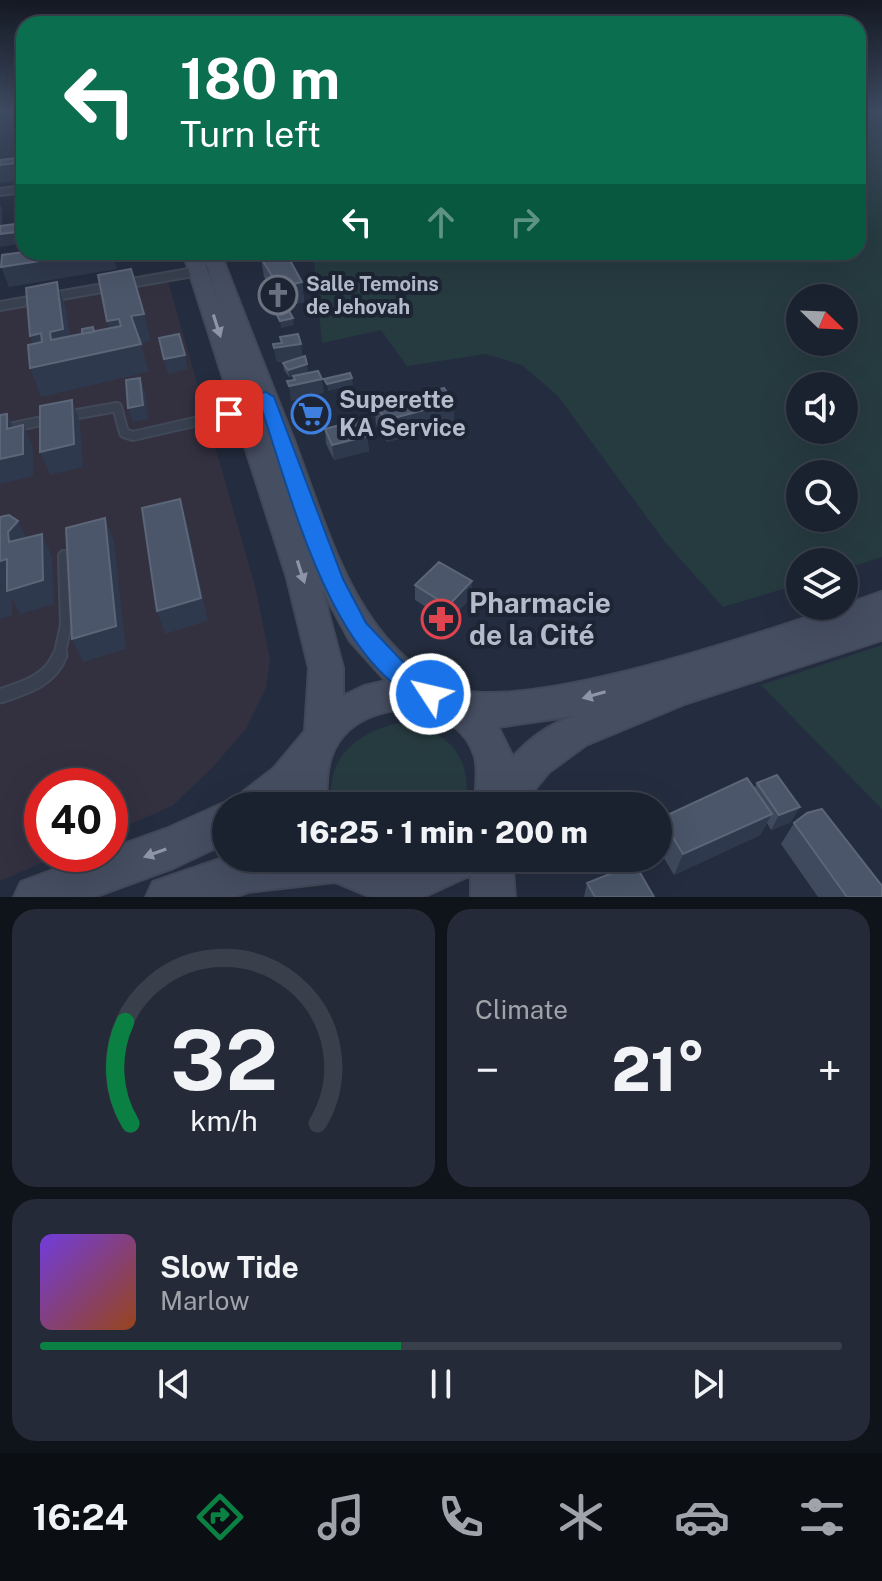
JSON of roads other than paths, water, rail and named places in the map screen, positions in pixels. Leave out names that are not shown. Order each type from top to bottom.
[{"type":"main road","points":[[205,261],[322,649],[327,692],[305,792]]},
{"type":"main road","points":[[251,410],[358,629],[394,669],[476,723],[494,752],[498,792]]},
{"type":"main road","points":[[274,792],[288,781],[349,709],[377,695],[409,691],[499,711],[586,698],[825,626],[882,605]]},
{"type":"main road","points":[[508,792],[536,759],[573,733],[680,690],[882,627]]},
{"type":"main road","points":[[36,897],[173,847],[212,829]]},
{"type":"main road","points":[[168,897],[245,872]]},
{"type":"main road","points":[[352,872],[376,878],[417,878],[436,872]]},
{"type":"main road","points":[[492,872],[493,897]]},
{"type":"street","points":[[0,306],[205,261]]},
{"type":"lane","points":[[0,430],[112,406],[120,409],[127,436],[251,410]]},
{"type":"lane","points":[[0,696],[27,690],[52,672],[65,650],[64,556]]},
{"type":"place","name":"Salle Temoins de Jehovah","points":[[278,295]]},
{"type":"place","name":"Superette KA Service","points":[[311,414]]},
{"type":"place","name":"Pharmacie de la Cité","points":[[441,619]]}]
